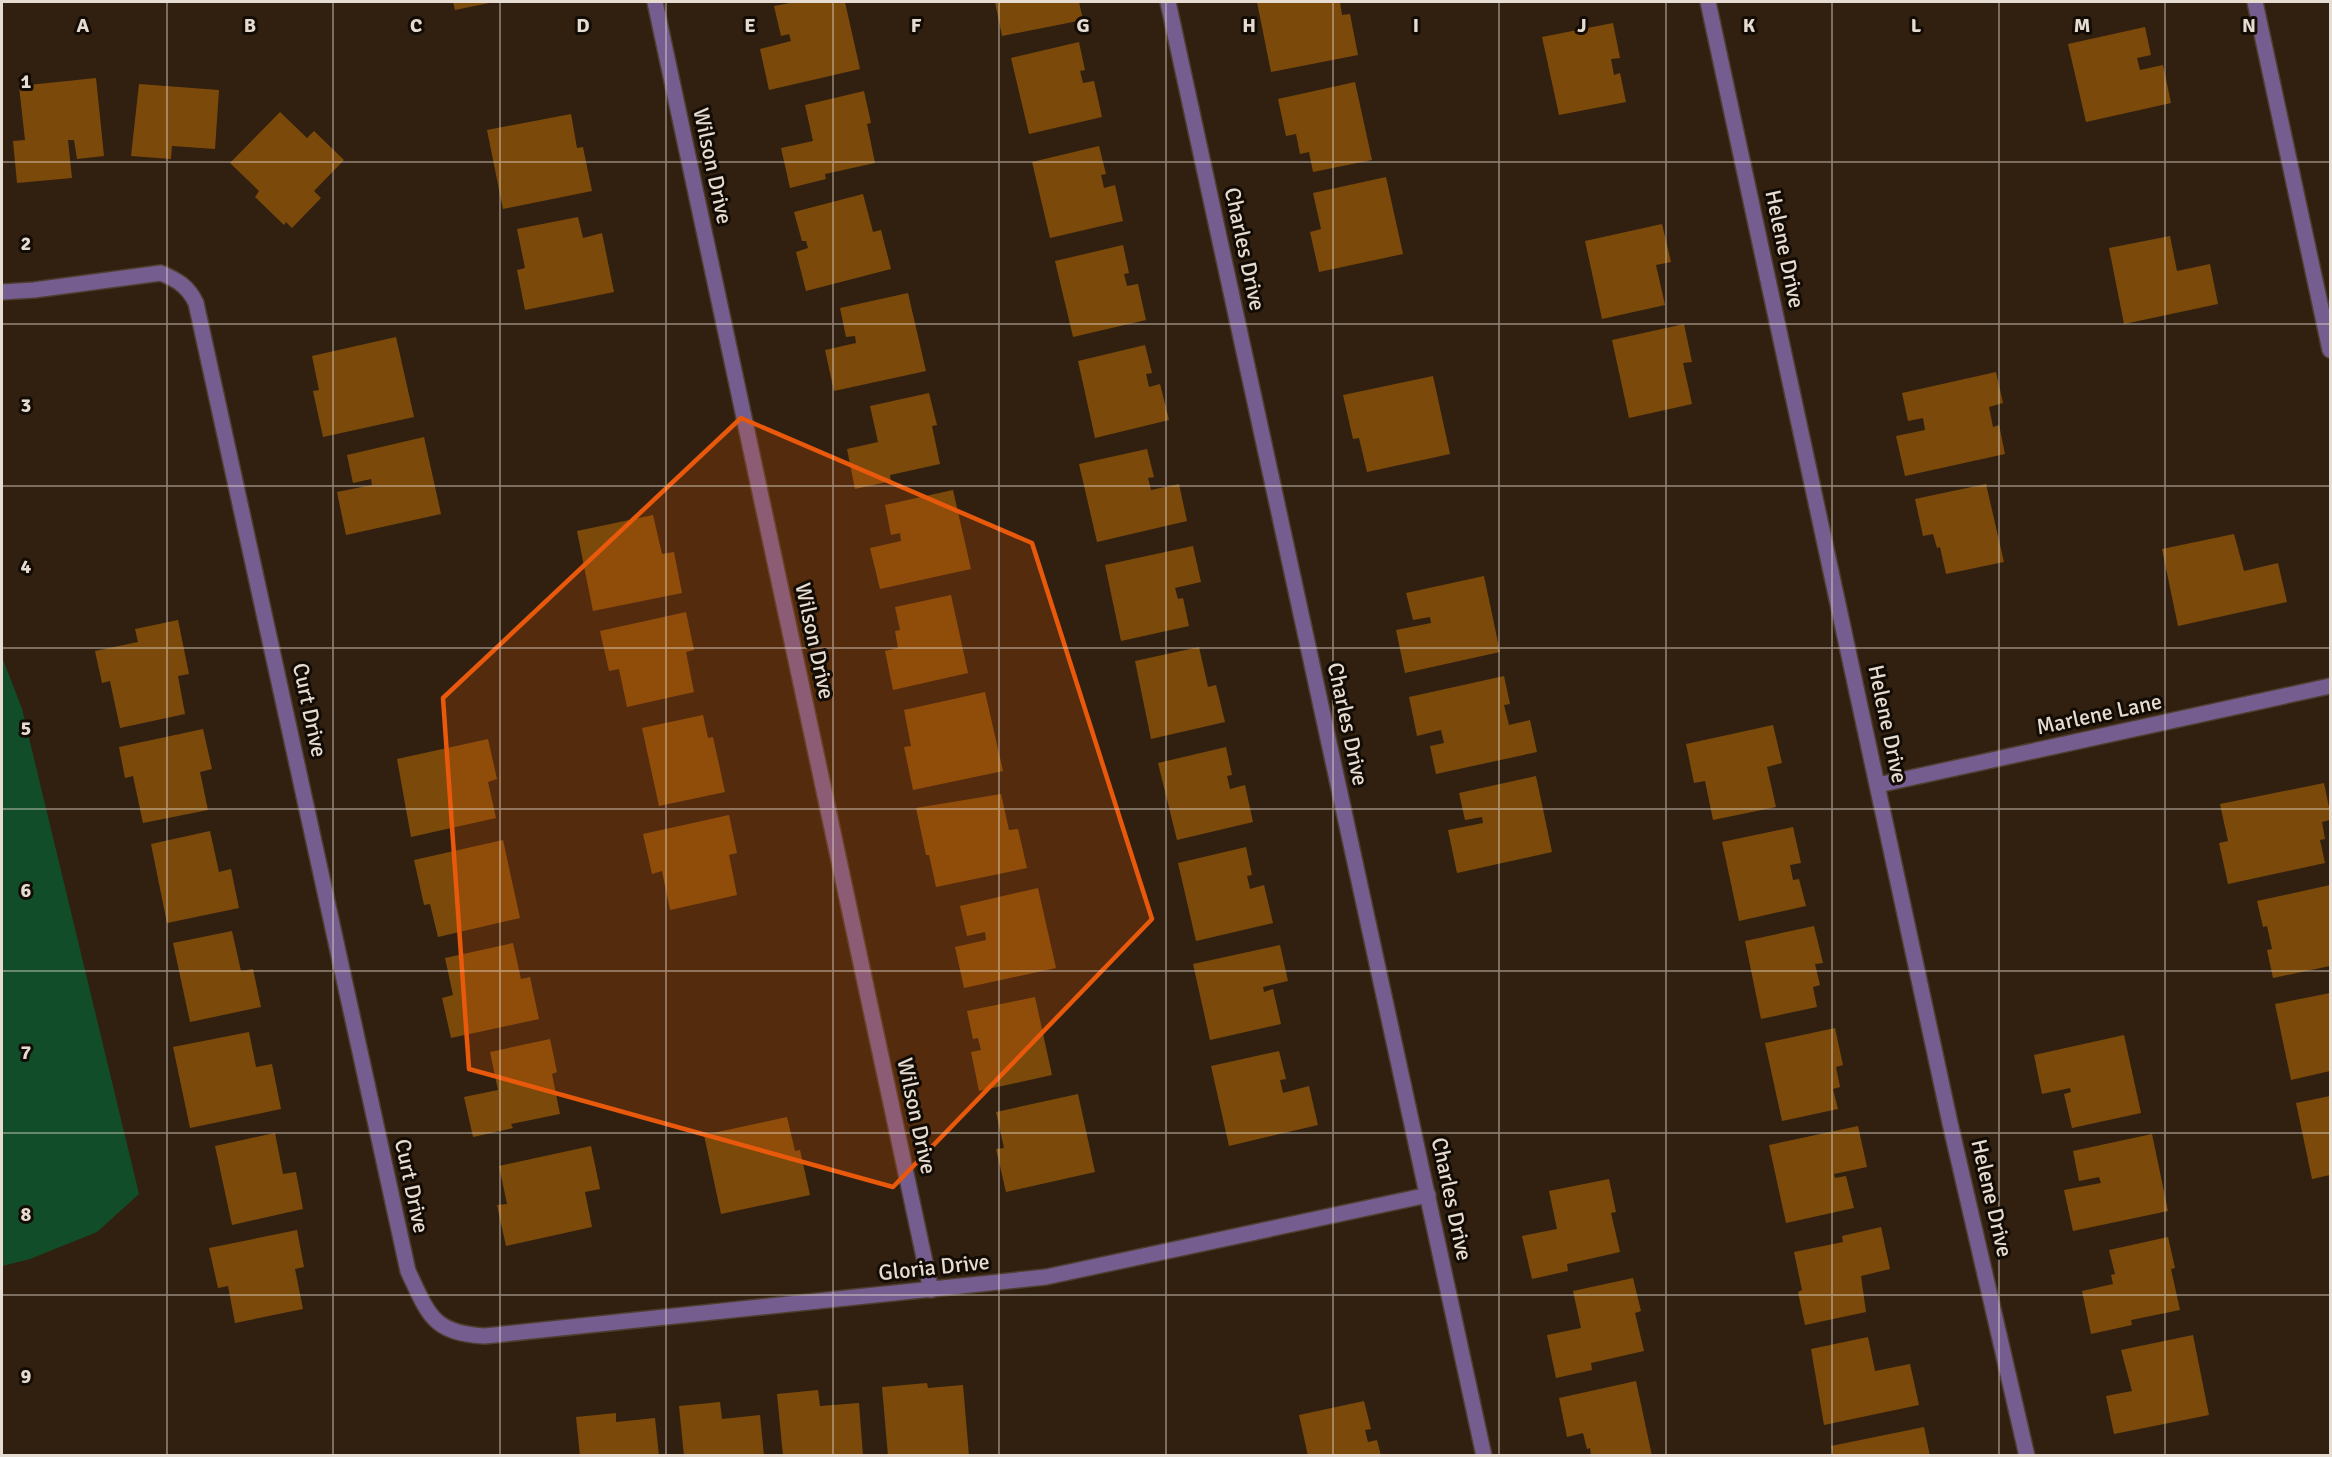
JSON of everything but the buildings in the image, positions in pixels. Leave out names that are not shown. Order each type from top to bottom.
[{"type":"street","name":"Wilson Drive","points":[[655,2],[931,1290]]},
{"type":"street","name":"Charles Drive","points":[[1168,2],[1484,1455]]},
{"type":"street","name":"Helene Drive","points":[[1708,2],[1950,1123],[2027,1455]]},
{"type":"street","points":[[2255,2],[2331,350]]},
{"type":"street","name":"Curt Drive","points":[[2,292],[34,290],[161,273],[180,282],[191,293],[196,303],[408,1271],[424,1305],[440,1324]]},
{"type":"street","name":"Marlene Lane","points":[[1878,785],[2331,686]]},
{"type":"street","name":"Gloria Drive","points":[[440,1324],[458,1334],[485,1336],[1046,1277],[1428,1195]]},
{"type":"highlighted area","points":[[741,418],[1032,543],[1152,919],[893,1187],[469,1069],[443,698]]},
{"type":"green space","points":[[2,657],[22,709],[139,1194],[97,1232],[30,1259],[2,1266]]}]
